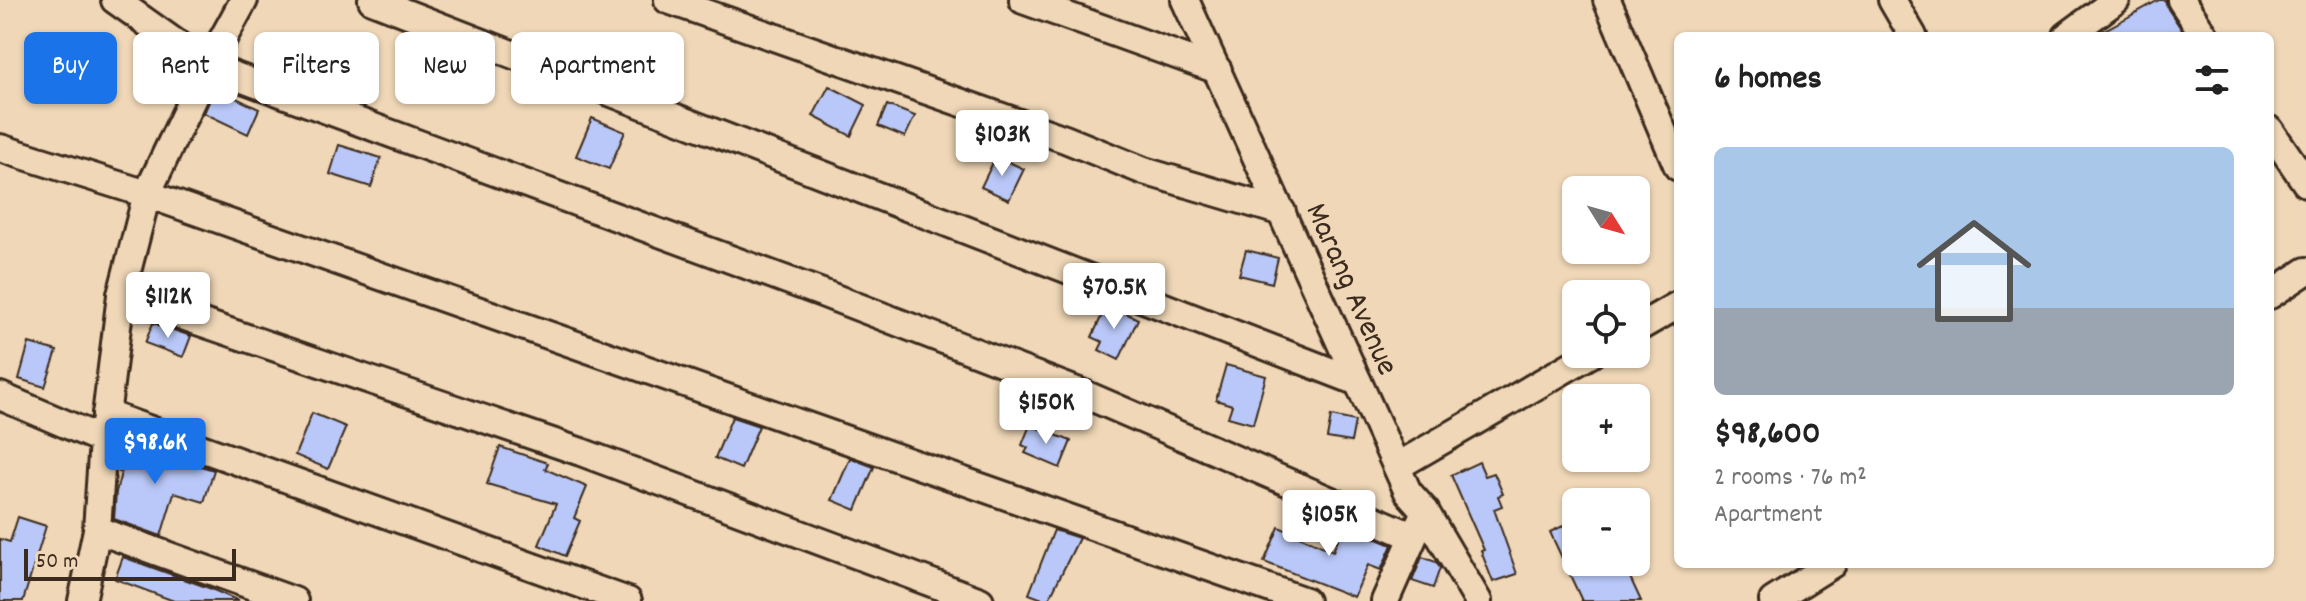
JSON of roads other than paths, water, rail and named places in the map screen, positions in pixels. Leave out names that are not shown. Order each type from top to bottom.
[{"type":"street","points":[[115,0],[160,32]]},
{"type":"street","points":[[227,32],[244,0]]},
{"type":"street","points":[[372,0],[1358,382]]},
{"type":"street","points":[[668,0],[1065,139],[1144,171],[1282,212]]},
{"type":"street","points":[[1023,0],[1218,70]]},
{"type":"street","name":"Marang Avenue","points":[[1185,0],[1408,492],[1425,511],[1478,601]]},
{"type":"street","points":[[1607,0],[1674,158]]},
{"type":"street","points":[[1892,0],[1911,32]]},
{"type":"street","points":[[2072,32],[2116,0]]},
{"type":"street","points":[[2181,0],[2202,32]]},
{"type":"street","points":[[238,77],[1070,389],[1412,536]]},
{"type":"street","points":[[82,601],[97,530],[103,440],[121,295],[147,194],[190,104]]},
{"type":"street","points":[[2274,136],[2306,183]]},
{"type":"street","points":[[0,148],[147,194],[1305,601]]},
{"type":"street","points":[[2274,292],[2306,271]]},
{"type":"street","points":[[121,295],[581,452],[980,601]]},
{"type":"street","points":[[1650,321],[1674,307]]},
{"type":"street","points":[[1398,466],[1567,368]]},
{"type":"street","points":[[0,396],[103,440]]},
{"type":"street","points":[[106,414],[628,601]]},
{"type":"street","points":[[1385,601],[1425,511]]},
{"type":"street","points":[[97,530],[294,601]]},
{"type":"street","points":[[1773,601],[1826,568]]}]
